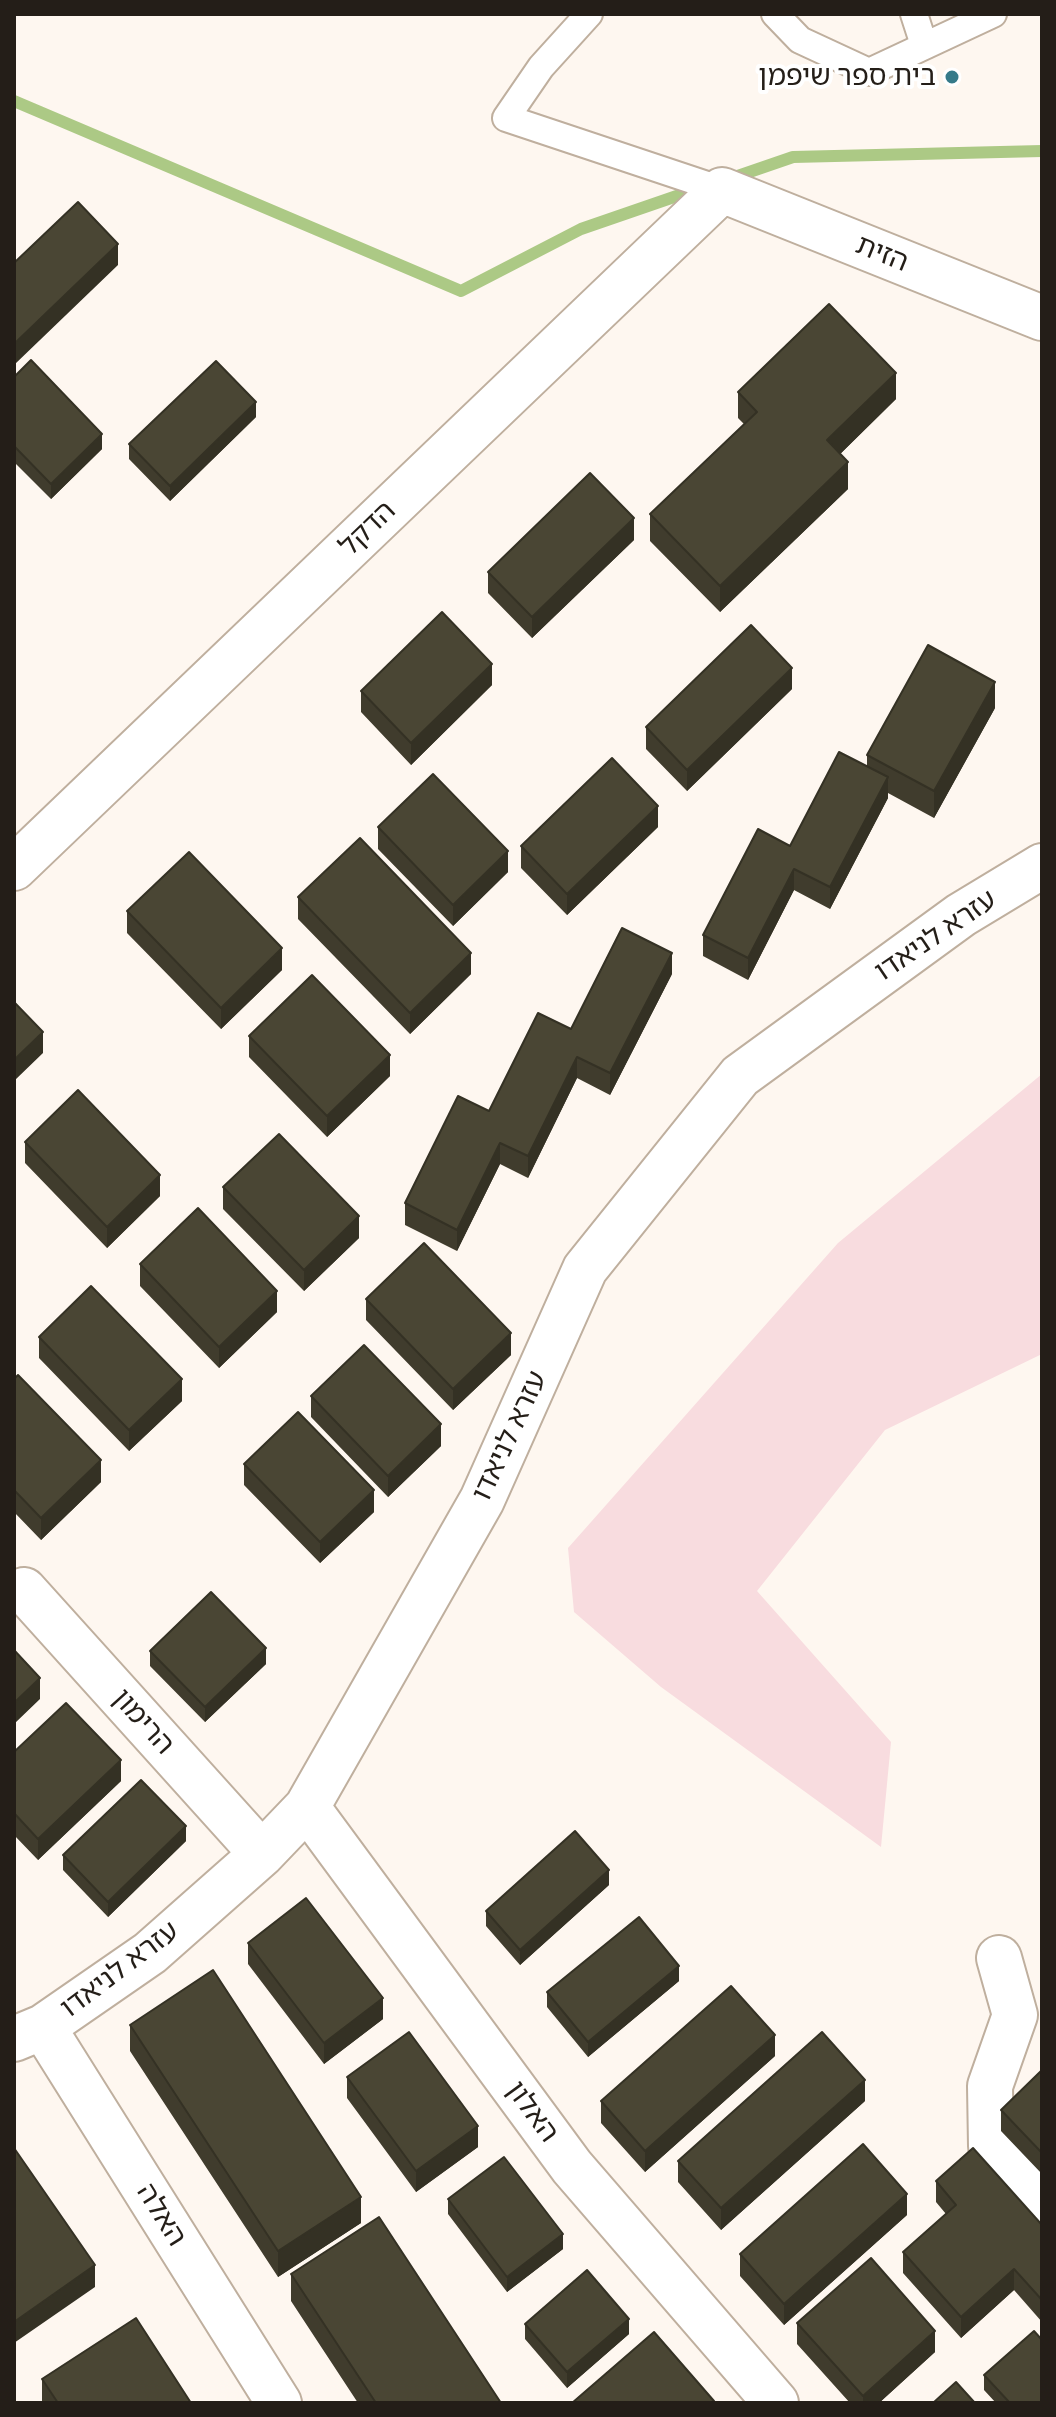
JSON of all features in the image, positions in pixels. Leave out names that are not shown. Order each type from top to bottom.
[{"type":"street","name":"הזית","points":[[722,190],[1042,318]]},
{"type":"street","name":"הדקל","points":[[14,868],[722,190]]},
{"type":"street","name":"עזרא לניאדו","points":[[28,2033],[150,1953],[262,1854],[307,1807],[482,1500],[585,1269],[740,1076],[961,915],[1042,866]]},
{"type":"street","name":"הרימון","points":[[24,1590],[262,1854]]},
{"type":"street","name":"האלון","points":[[307,1807],[572,2167],[776,2403]]},
{"type":"street","points":[[999,1958],[1015,2015],[990,2086],[991,2146],[1042,2201]]},
{"type":"street","name":"האלה","points":[[28,2033],[279,2403]]},
{"type":"lane","points":[[589,14],[541,67],[506,118],[722,190]]},
{"type":"lane","points":[[775,14],[800,40],[869,72],[993,14]]},
{"type":"lane","points":[[914,14],[924,45]]},
{"type":"shaded area","points":[[1042,1074],[1042,1354],[885,1430],[757,1591],[891,1742],[881,1847],[661,1687],[574,1612],[568,1548],[838,1243]]},
{"type":"building","points":[[78,202],[118,244],[14,344],[14,263]]},
{"type":"building","points":[[829,304],[896,373],[827,440],[848,462],[720,586],[650,514],[757,412],[738,392]]},
{"type":"building","points":[[31,360],[102,434],[51,484],[14,446],[14,377]]},
{"type":"building","points":[[216,361],[256,402],[170,486],[129,444]]},
{"type":"building","points":[[590,473],[634,518],[532,617],[488,572]]},
{"type":"building","points":[[442,612],[492,664],[411,743],[361,691]]},
{"type":"building","points":[[751,625],[792,668],[687,770],[646,727]]},
{"type":"building","points":[[928,645],[995,682],[934,791],[867,755]]},
{"type":"building","points":[[839,752],[888,777],[830,887],[794,869],[748,958],[703,935],[758,829],[790,846]]},
{"type":"building","points":[[612,758],[658,806],[567,894],[521,846]]},
{"type":"building","points":[[433,774],[508,851],[453,905],[378,827]]},
{"type":"building","points":[[360,838],[471,953],[410,1013],[298,897]]},
{"type":"building","points":[[189,852],[282,948],[221,1008],[127,911]]},
{"type":"building","points":[[622,928],[672,953],[610,1073],[577,1057],[528,1156],[500,1143],[457,1230],[405,1203],[458,1096],[489,1111],[538,1013],[571,1029]]},
{"type":"building","points":[[312,975],[390,1055],[327,1116],[249,1036]]},
{"type":"building","points":[[14,1002],[43,1032],[14,1060]]},
{"type":"building","points":[[78,1090],[160,1175],[107,1227],[25,1142]]},
{"type":"building","points":[[279,1134],[359,1216],[304,1270],[223,1187]]},
{"type":"building","points":[[198,1208],[277,1291],[219,1347],[140,1264]]},
{"type":"building","points":[[424,1243],[511,1333],[453,1389],[366,1299]]},
{"type":"building","points":[[91,1286],[182,1379],[129,1430],[39,1337]]},
{"type":"building","points":[[364,1345],[441,1424],[388,1476],[311,1396]]},
{"type":"building","points":[[18,1375],[101,1460],[41,1518],[14,1490],[14,1379]]},
{"type":"building","points":[[298,1412],[374,1490],[320,1542],[244,1464]]},
{"type":"building","points":[[211,1592],[266,1648],[205,1707],[150,1651]]},
{"type":"building","points":[[14,1650],[40,1678],[14,1703]]},
{"type":"building","points":[[66,1703],[121,1760],[38,1839],[14,1813],[14,1752]]},
{"type":"building","points":[[141,1780],[186,1826],[108,1902],[63,1855]]},
{"type":"building","points":[[575,1831],[609,1870],[520,1950],[486,1911]]},
{"type":"building","points":[[306,1898],[383,1998],[324,2043],[248,1943]]},
{"type":"building","points":[[639,1917],[679,1966],[588,2042],[547,1992]]},
{"type":"building","points":[[213,1970],[361,2197],[278,2251],[130,2025]]},
{"type":"building","points":[[731,1986],[775,2035],[645,2151],[601,2101]]},
{"type":"building","points":[[409,2032],[478,2126],[416,2171],[347,2077]]},
{"type":"building","points":[[822,2032],[865,2080],[721,2208],[678,2161]]},
{"type":"building","points":[[1042,2070],[1042,2153],[1001,2110]]},
{"type":"building","points":[[863,2144],[907,2194],[784,2304],[740,2254]]},
{"type":"building","points":[[14,2148],[95,2265],[14,2322]]},
{"type":"building","points":[[973,2148],[1042,2225],[1042,2300],[1014,2269],[961,2317],[903,2252],[956,2205],[936,2181]]},
{"type":"building","points":[[504,2157],[563,2234],[507,2277],[448,2199]]},
{"type":"building","points":[[379,2217],[501,2403],[376,2403],[291,2274]]},
{"type":"building","points":[[871,2258],[935,2331],[863,2396],[797,2323]]},
{"type":"building","points":[[587,2270],[629,2319],[567,2372],[525,2324]]},
{"type":"building","points":[[136,2318],[191,2403],[58,2403],[42,2379]]},
{"type":"building","points":[[1034,2331],[1042,2340],[1042,2403],[1010,2403],[984,2375]]},
{"type":"building","points":[[654,2332],[714,2401],[572,2403]]},
{"type":"building","points":[[956,2382],[975,2403],[933,2403]]},
{"type":"waterway","points":[[14,101],[461,291],[581,229],[700,188]]},
{"type":"waterway","points":[[729,179],[793,157],[1042,151]]},
{"type":"place","name":"בית ספר שיפמן","points":[[952,77]]}]
